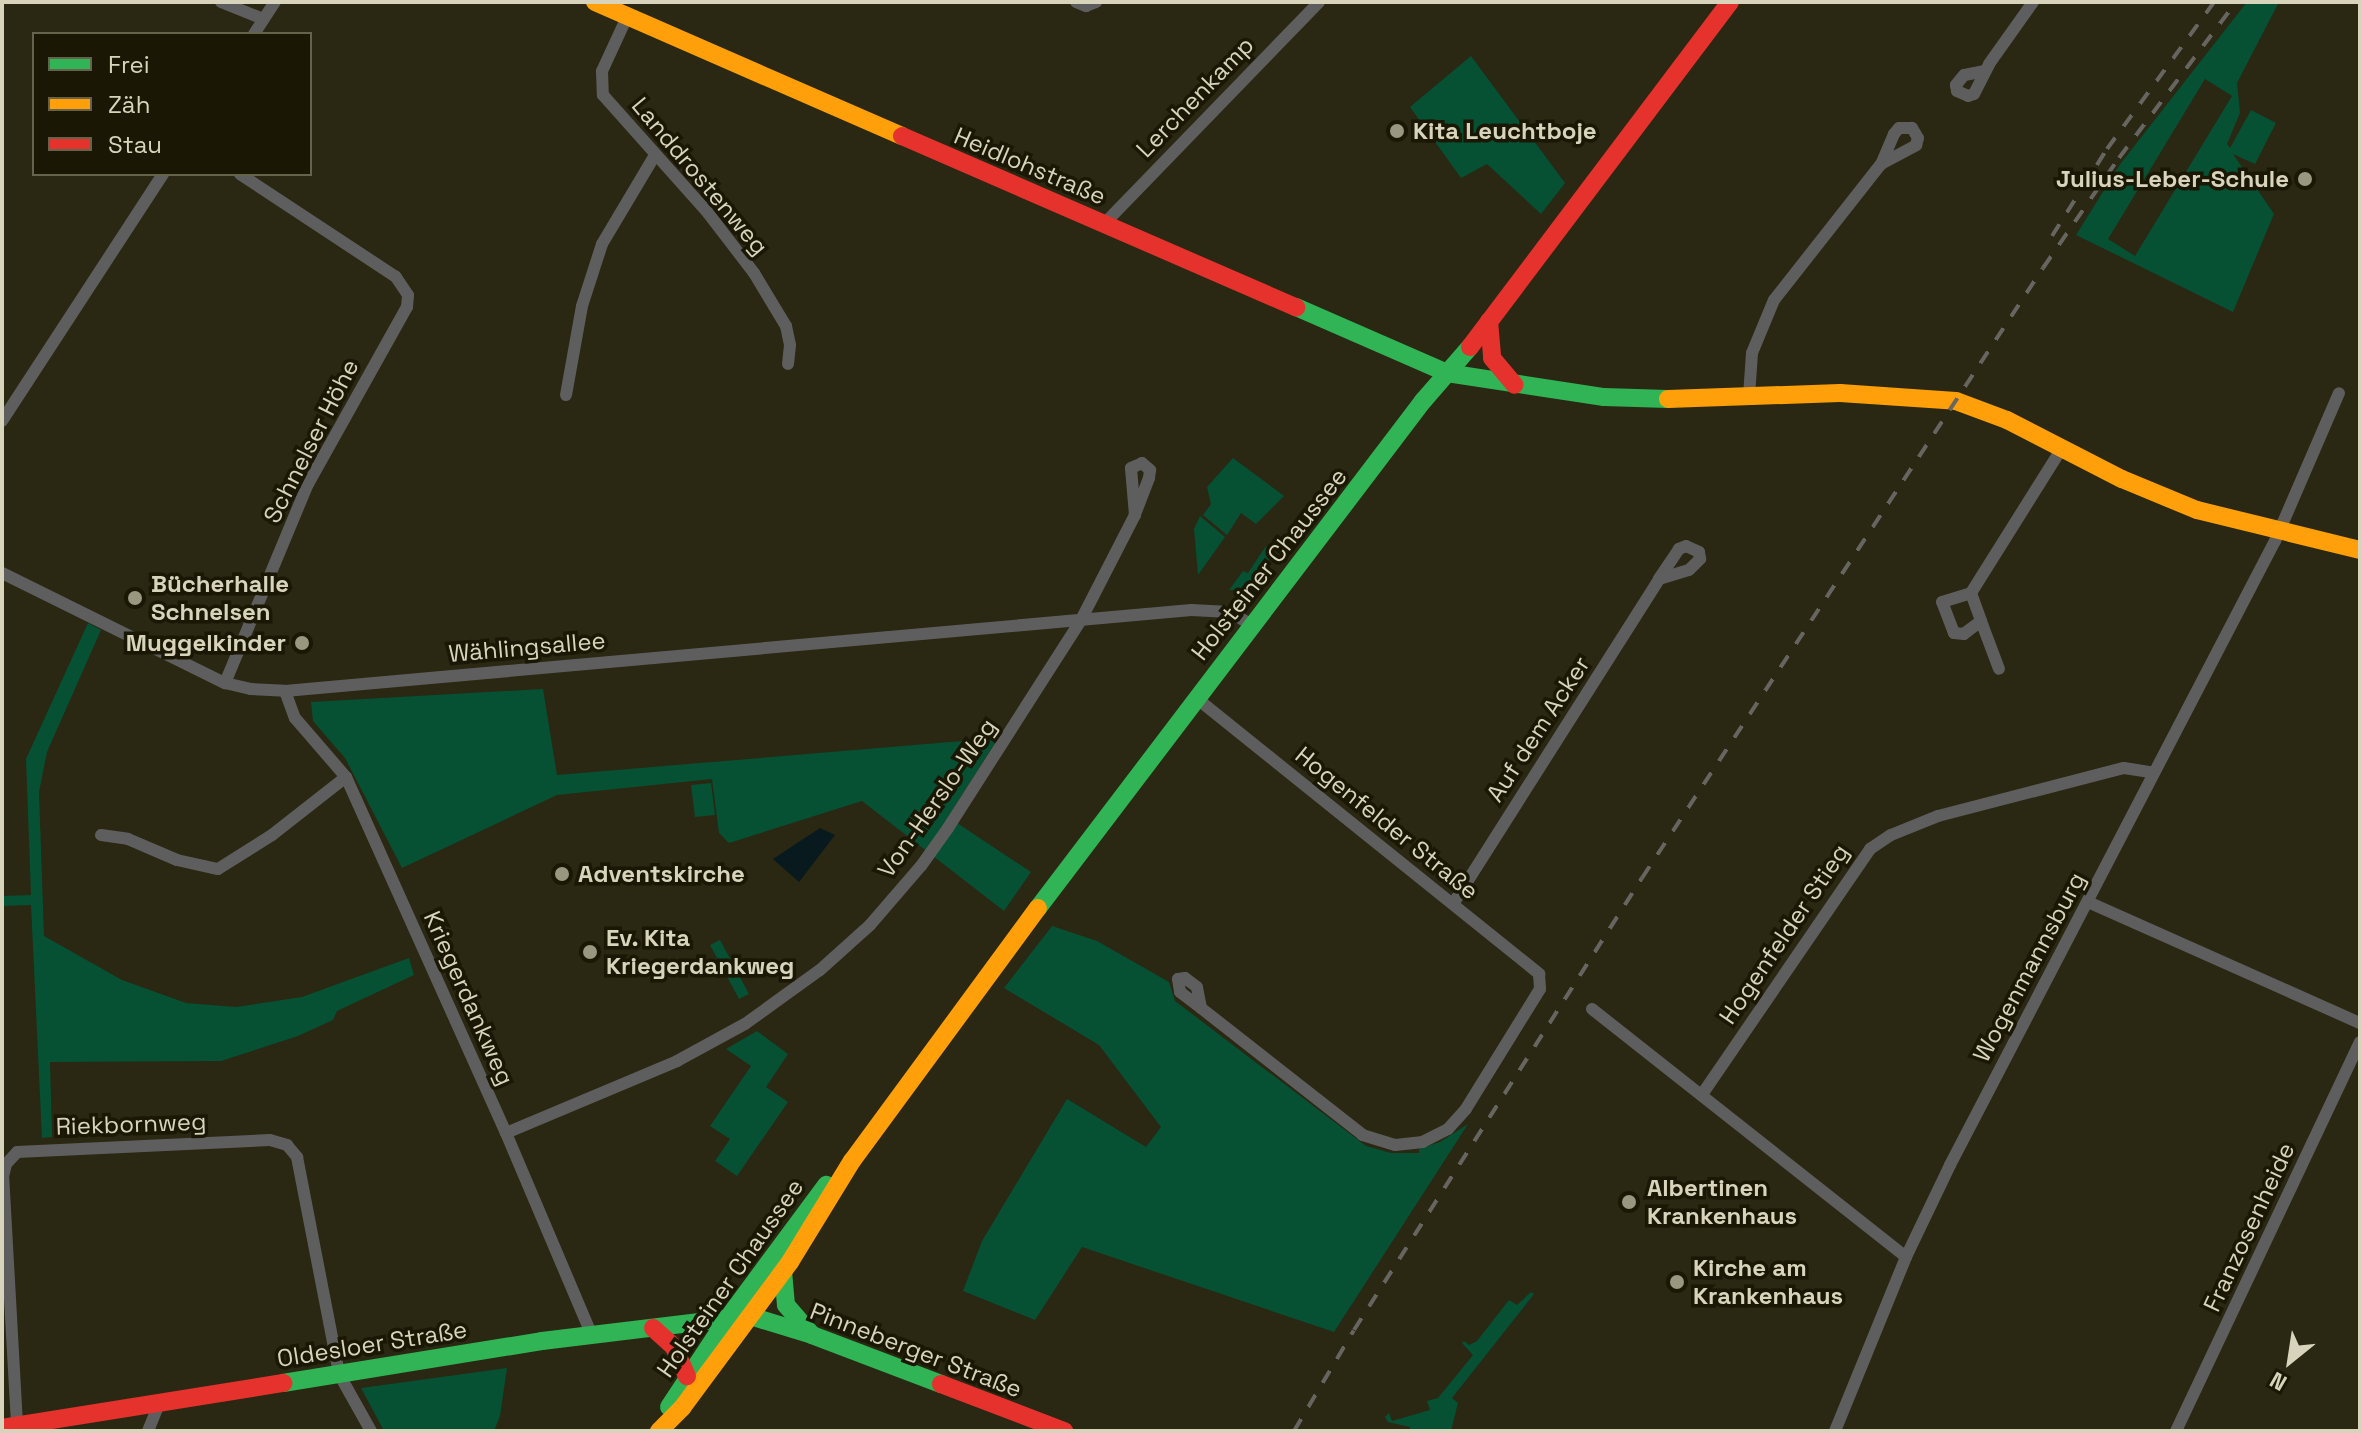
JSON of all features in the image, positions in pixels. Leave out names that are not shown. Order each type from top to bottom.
[{"type":"main road","name":"Heidlohstraße","points":[[595,2],[1447,373],[1604,397],[1840,393],[1956,401],[2007,420],[2122,479],[2197,510],[2360,550]]},
{"type":"main road","name":"Holsteiner Chaussee","points":[[657,1431],[682,1408],[783,1271],[836,1193],[852,1161],[942,1034],[1195,697],[1489,321],[1730,2]]},
{"type":"main road","points":[[1489,321],[1492,358],[1515,385]]},
{"type":"main road","name":"Holsteiner Chaussee","points":[[657,1431],[687,1376],[727,1319],[824,1187],[852,1161]]},
{"type":"main road","points":[[783,1271],[787,1308],[812,1335]]},
{"type":"main road","name":"Oldesloer Straße","points":[[10,1426],[592,1336],[750,1316]]},
{"type":"main road","name":"Pinneberger Straße","points":[[750,1316],[812,1335],[1064,1431]]},
{"type":"main road","points":[[653,1328],[674,1347],[687,1376]]},
{"type":"street","points":[[221,2],[263,19]]},
{"type":"street","points":[[255,32],[275,2]]},
{"type":"street","points":[[1076,2],[1086,6],[1096,2]]},
{"type":"street","name":"Lerchenkamp","points":[[1104,224],[1319,2]]},
{"type":"street","points":[[1985,71],[2033,2]]},
{"type":"street","name":"Landdrostenweg","points":[[627,17],[602,71],[600,87],[608,102],[708,213],[777,309],[786,326],[790,345],[788,364]]},
{"type":"street","points":[[566,395],[582,306],[602,244],[655,155]]},
{"type":"street","points":[[1749,396],[1752,353],[1774,300],[1881,164]]},
{"type":"street","points":[[2,421],[162,176]]},
{"type":"street","name":"Schnelser Höhe","points":[[225,683],[308,484],[407,307],[408,295],[396,277],[243,176]]},
{"type":"street","name":"Wogenmannsburg","points":[[1835,1431],[1906,1257],[2279,532],[2339,393]]},
{"type":"street","points":[[1981,621],[1964,634],[1954,633],[1942,602],[1971,593],[2062,448]]},
{"type":"street","points":[[1081,620],[1135,515]]},
{"type":"street","name":"Wählingsallee","points":[[2,573],[225,683],[251,689],[285,691],[1191,610],[1230,612],[1253,626]]},
{"type":"street","name":"Auf dem Acker","points":[[1453,904],[1659,579]]},
{"type":"street","points":[[1971,593],[1999,669]]},
{"type":"street","name":"Von-Herslo-Weg","points":[[506,1133],[677,1061],[734,1031],[773,1006],[834,958],[870,925],[921,866],[1081,620]]},
{"type":"street","name":"Kriegerdankweg","points":[[285,691],[295,718],[346,777],[506,1133],[592,1336]]},
{"type":"street","name":"Hogenfelder Straße","points":[[1195,697],[1539,974],[1540,989],[1466,1109],[1448,1129],[1423,1142],[1395,1145],[1363,1135],[1201,1008]]},
{"type":"street","name":"Hogenfelder Stieg","points":[[1703,1093],[1870,849],[1891,835],[1938,816],[2124,768],[2154,773]]},
{"type":"street","points":[[101,835],[128,839],[177,860],[218,869],[272,835],[346,777]]},
{"type":"street","points":[[2088,902],[2360,1023]]},
{"type":"street","points":[[1592,1009],[1703,1093],[1906,1257]]},
{"type":"street","name":"Franzosenheide","points":[[2176,1431],[2360,1042]]},
{"type":"street","name":"Riekbornweg","points":[[10,1426],[9,1298],[3,1177],[6,1164],[17,1152],[270,1140],[287,1145],[297,1157],[339,1374]]},
{"type":"street","points":[[339,1374],[371,1431]]},
{"type":"street","points":[[148,1431],[160,1402]]},
{"type":"green space","points":[[2247,2],[2279,2],[2237,83],[2240,113],[2227,144],[2230,148],[2251,110],[2276,123],[2255,164],[2233,154],[2274,214],[2233,312],[2076,235],[2121,163]],"holes":[[[2205,79],[2232,96],[2135,256],[2108,239]]]},
{"type":"green space","points":[[1471,56],[1565,183],[1541,214],[1487,164],[1461,178],[1410,107]]},
{"type":"green space","points":[[1233,458],[1284,496],[1256,524],[1241,513],[1227,535],[1203,515],[1211,504],[1207,487]]},
{"type":"green space","points":[[1200,516],[1225,537],[1198,575],[1194,529]]},
{"type":"green space","points":[[1266,546],[1274,553],[1247,589],[1229,590],[1243,571],[1248,573]]},
{"type":"green space","points":[[88,623],[101,630],[47,752],[39,792],[44,936],[122,980],[186,1003],[236,1007],[302,997],[409,958],[414,975],[337,1011],[333,1020],[298,1036],[221,1061],[50,1062],[52,1137],[42,1138],[31,905],[2,906],[2,896],[31,895],[26,759]]},
{"type":"green space","points":[[543,689],[557,775],[998,738],[948,817],[1031,872],[1004,911],[862,801],[729,843],[719,833],[712,779],[557,795],[402,868],[345,758],[313,721],[311,702]]},
{"type":"green space","points":[[711,783],[715,815],[695,817],[691,785]]},
{"type":"green space","points":[[1052,926],[1097,941],[1169,982],[1175,1001],[1366,1146],[1391,1153],[1419,1153],[1419,1149],[1440,1142],[1468,1124],[1334,1332],[1082,1247],[1035,1320],[963,1291],[982,1241],[1067,1099],[1146,1147],[1161,1127],[1099,1045],[1004,988]]},
{"type":"green space","points":[[720,940],[749,994],[739,999],[710,945]]},
{"type":"green space","points":[[757,1031],[788,1054],[766,1087],[788,1102],[737,1176],[715,1161],[730,1139],[710,1126],[751,1066],[726,1049]]},
{"type":"green space","points":[[1531,1292],[1534,1294],[1452,1398],[1458,1403],[1451,1431],[1409,1431],[1410,1427],[1388,1422],[1385,1417],[1389,1413],[1392,1421],[1430,1410],[1427,1401],[1438,1398],[1473,1355],[1462,1343],[1464,1341],[1469,1345],[1477,1341],[1509,1300],[1517,1305]]},
{"type":"green space","points":[[507,1368],[500,1416],[494,1431],[384,1431],[361,1388]]},
{"type":"shaded area","points":[[820,828],[835,835],[799,882],[773,859]]},
{"type":"railway","points":[[2052,236],[2107,149],[2214,2]]},
{"type":"railway","points":[[1294,1431],[1354,1330],[1642,878],[2043,268],[2119,158],[2236,2]]},
{"type":"traffic: fast","points":[[1296,307],[1447,373],[1604,397],[1668,399]]},
{"type":"traffic: fast","points":[[1038,908],[1423,401],[1470,347]]},
{"type":"traffic: fast","points":[[669,1407],[727,1319],[826,1185]]},
{"type":"traffic: fast","points":[[783,1271],[786,1305],[810,1333]]},
{"type":"traffic: fast","points":[[283,1383],[542,1341],[750,1316],[812,1335],[941,1384]]},
{"type":"traffic: slow","points":[[595,2],[902,136]]},
{"type":"traffic: slow","points":[[1668,399],[1840,393],[1956,401],[2007,420],[2122,479],[2197,510],[2360,550]]},
{"type":"traffic: slow","points":[[659,1431],[682,1408],[790,1262],[852,1161],[1038,908]]},
{"type":"traffic: jam","points":[[1470,347],[1730,2]]},
{"type":"traffic: jam","points":[[902,136],[1296,307]]},
{"type":"traffic: jam","points":[[1489,321],[1492,358],[1515,385]]},
{"type":"traffic: jam","points":[[653,1328],[674,1347],[687,1376]]},
{"type":"traffic: jam","points":[[2,1428],[283,1383]]},
{"type":"traffic: jam","points":[[941,1384],[1064,1431]]},
{"type":"place","name":"Kita Leuchtboje","points":[[1397,131]]},
{"type":"place","name":"Julius-Leber-Schule","points":[[2305,179]]},
{"type":"place","name":"Bücherhalle Schnelsen","points":[[135,598]]},
{"type":"place","name":"Muggelkinder","points":[[302,643]]},
{"type":"place","name":"Adventskirche","points":[[562,874]]},
{"type":"place","name":"Ev. Kita Kriegerdankweg","points":[[590,952]]},
{"type":"place","name":"Albertinen Krankenhaus","points":[[1629,1202]]},
{"type":"place","name":"Kirche am Krankenhaus","points":[[1677,1282]]}]
